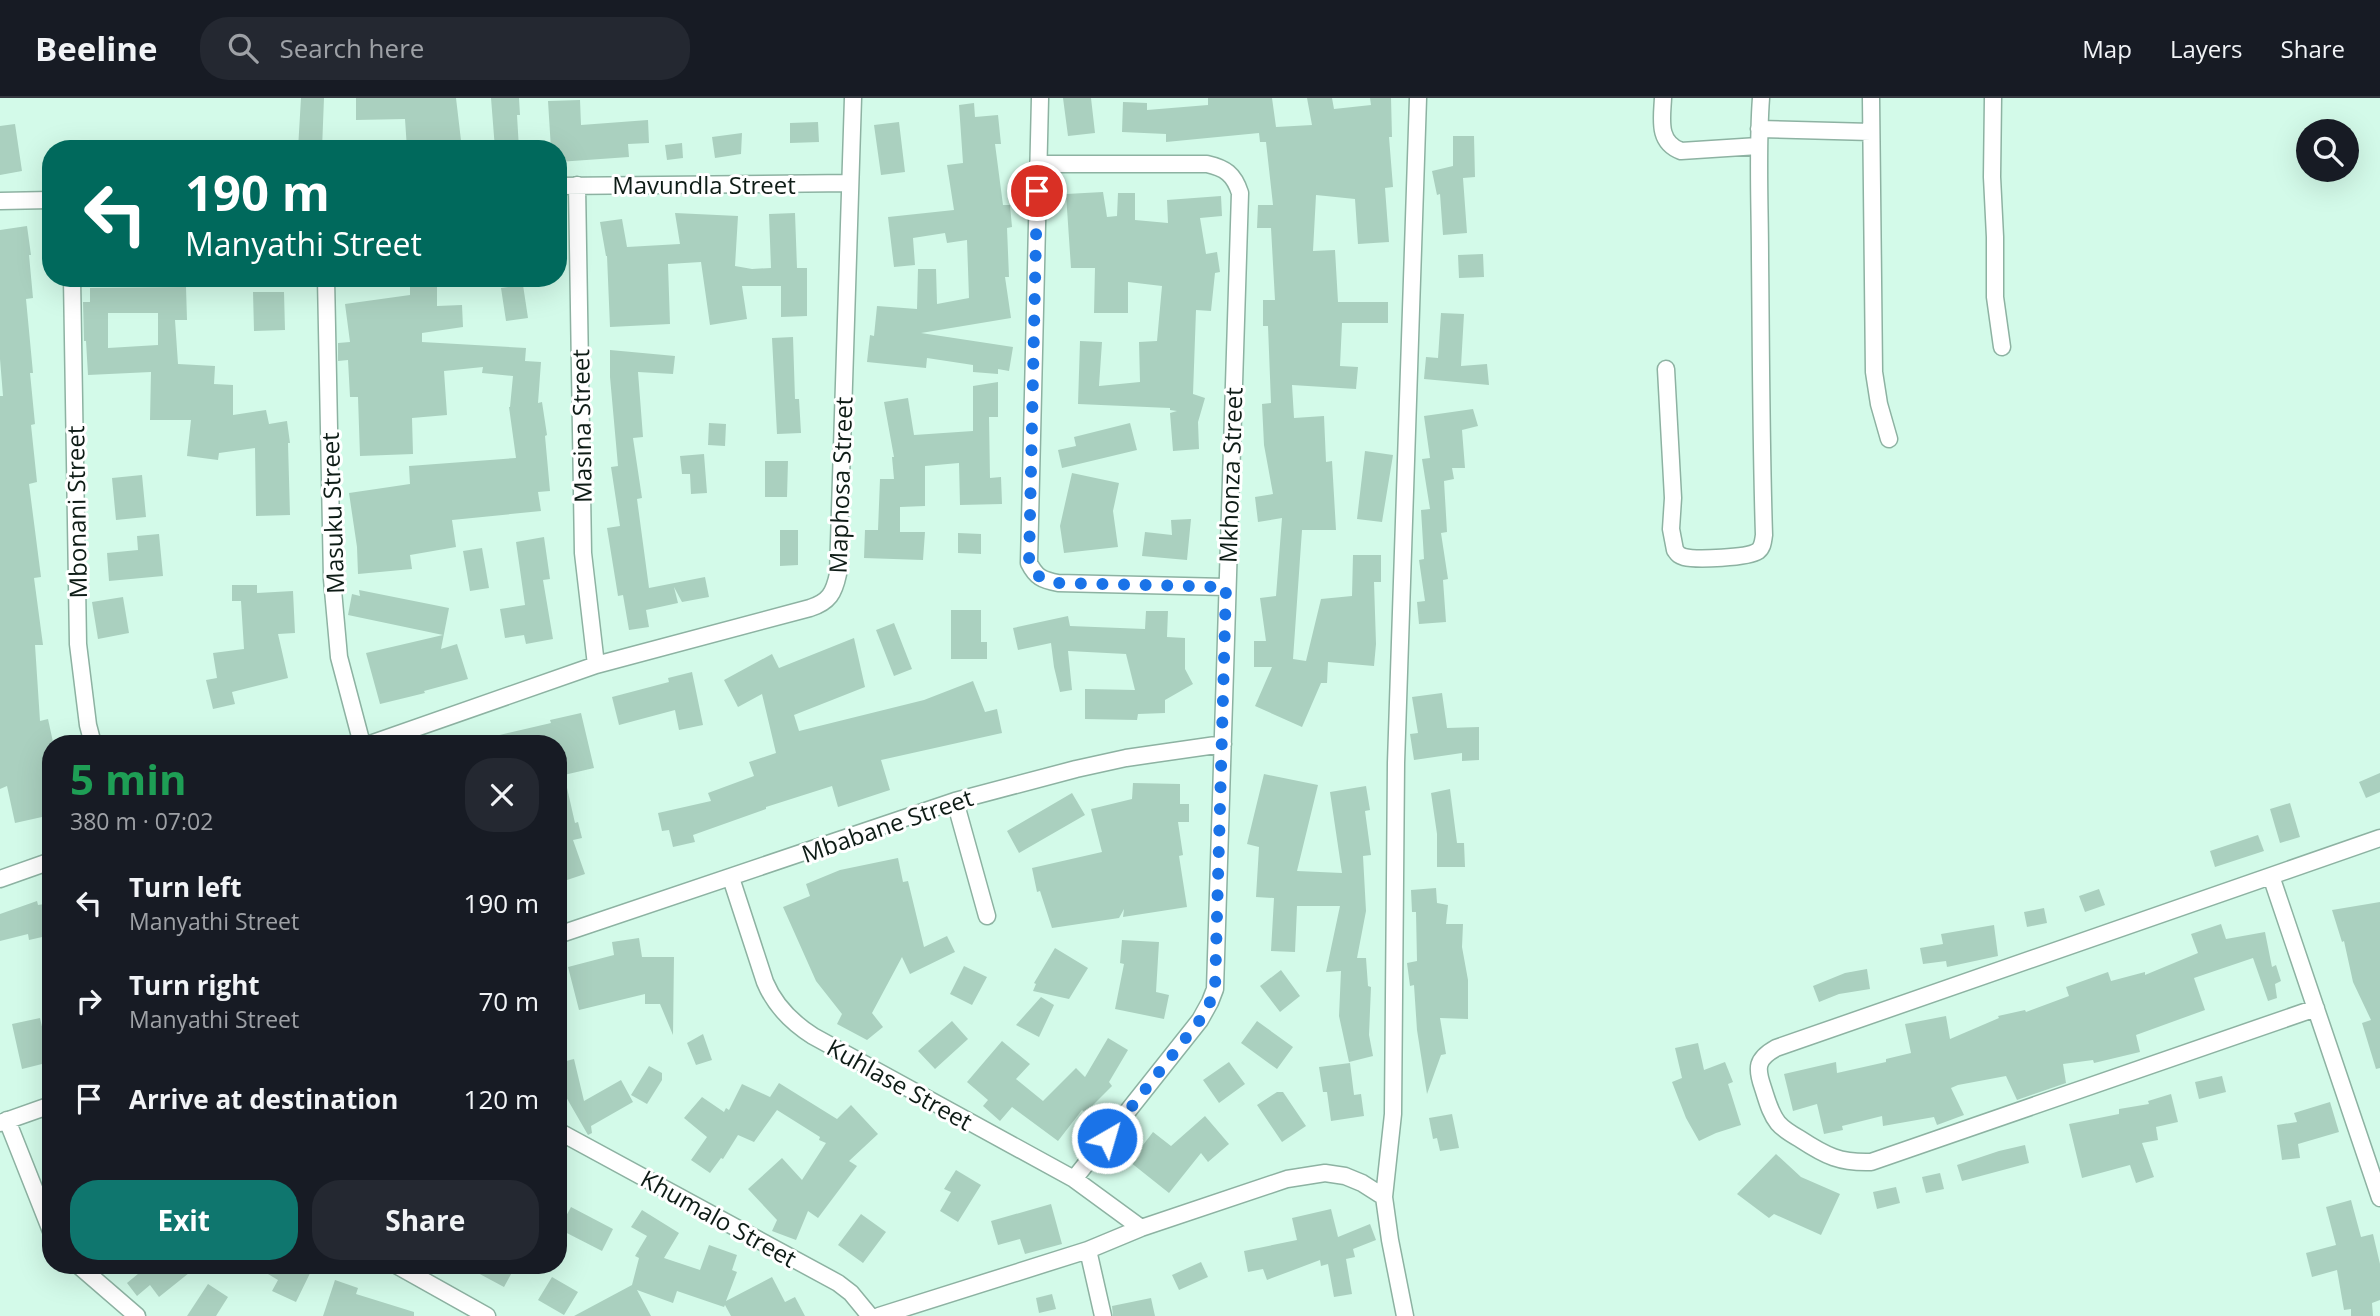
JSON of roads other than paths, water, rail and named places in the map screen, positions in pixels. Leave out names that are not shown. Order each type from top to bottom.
[{"type":"street","name":"Maphosa Street","points":[[396,735],[596,665],[810,608],[825,601],[835,590],[838,574],[853,98]]},
{"type":"street","points":[[1040,98],[1029,563],[1035,574],[1043,580],[1058,583],[1226,587]]},
{"type":"street","points":[[1405,1316],[1384,1197],[1393,1114],[1396,763],[1418,98]]},
{"type":"street","points":[[1663,98],[1662,128],[1666,141],[1671,147],[1681,150],[1758,138],[1871,132]]},
{"type":"street","points":[[1666,369],[1674,498],[1671,529],[1675,550],[1685,557],[1698,558],[1740,556],[1757,552],[1762,547],[1764,535],[1759,393],[1761,338],[1758,138],[1761,98]]},
{"type":"street","points":[[1871,98],[1874,372],[1879,404],[1889,439]]},
{"type":"street","points":[[1993,98],[1995,297],[2002,347]]},
{"type":"street","name":"Mkhonza Street","points":[[1038,164],[1198,163],[1225,169],[1234,178],[1240,193],[1216,977],[1213,996],[1200,1020],[1074,1178]]},
{"type":"street","name":"Mavundla Street","points":[[567,186],[850,183]]},
{"type":"street","name":"Masina Street","points":[[577,186],[583,553],[596,665]]},
{"type":"street","points":[[0,201],[42,200]]},
{"type":"street","name":"Mbonani Street","points":[[72,287],[78,644],[91,735]]},
{"type":"street","name":"Masuku Street","points":[[326,287],[335,624],[339,657],[360,735]]},
{"type":"street","name":"Mbabane Street","points":[[567,932],[955,801],[1019,782],[1101,764],[1223,744]]},
{"type":"street","points":[[955,801],[987,916]]},
{"type":"street","points":[[2316,1008],[1871,1162],[1854,1163],[1826,1156],[1787,1131],[1778,1123],[1769,1108],[1759,1078],[1759,1064],[1766,1053],[1776,1048],[2380,838]]},
{"type":"street","points":[[0,879],[42,864]]},
{"type":"street","points":[[2270,876],[2380,1198]]},
{"type":"street","name":"Kuhlase Street","points":[[731,878],[768,989],[782,1011],[795,1024],[1074,1178],[1141,1228]]},
{"type":"street","points":[[42,1108],[4,1121],[42,1210]]},
{"type":"street","name":"Khumalo Street","points":[[567,1136],[838,1283],[851,1293],[870,1316]]},
{"type":"street","points":[[878,1316],[1088,1250],[1141,1228],[1306,1174],[1345,1176],[1384,1197]]},
{"type":"street","points":[[1088,1250],[1103,1316]]},
{"type":"street","points":[[88,1274],[137,1316]]},
{"type":"street","points":[[412,1274],[486,1316]]}]
